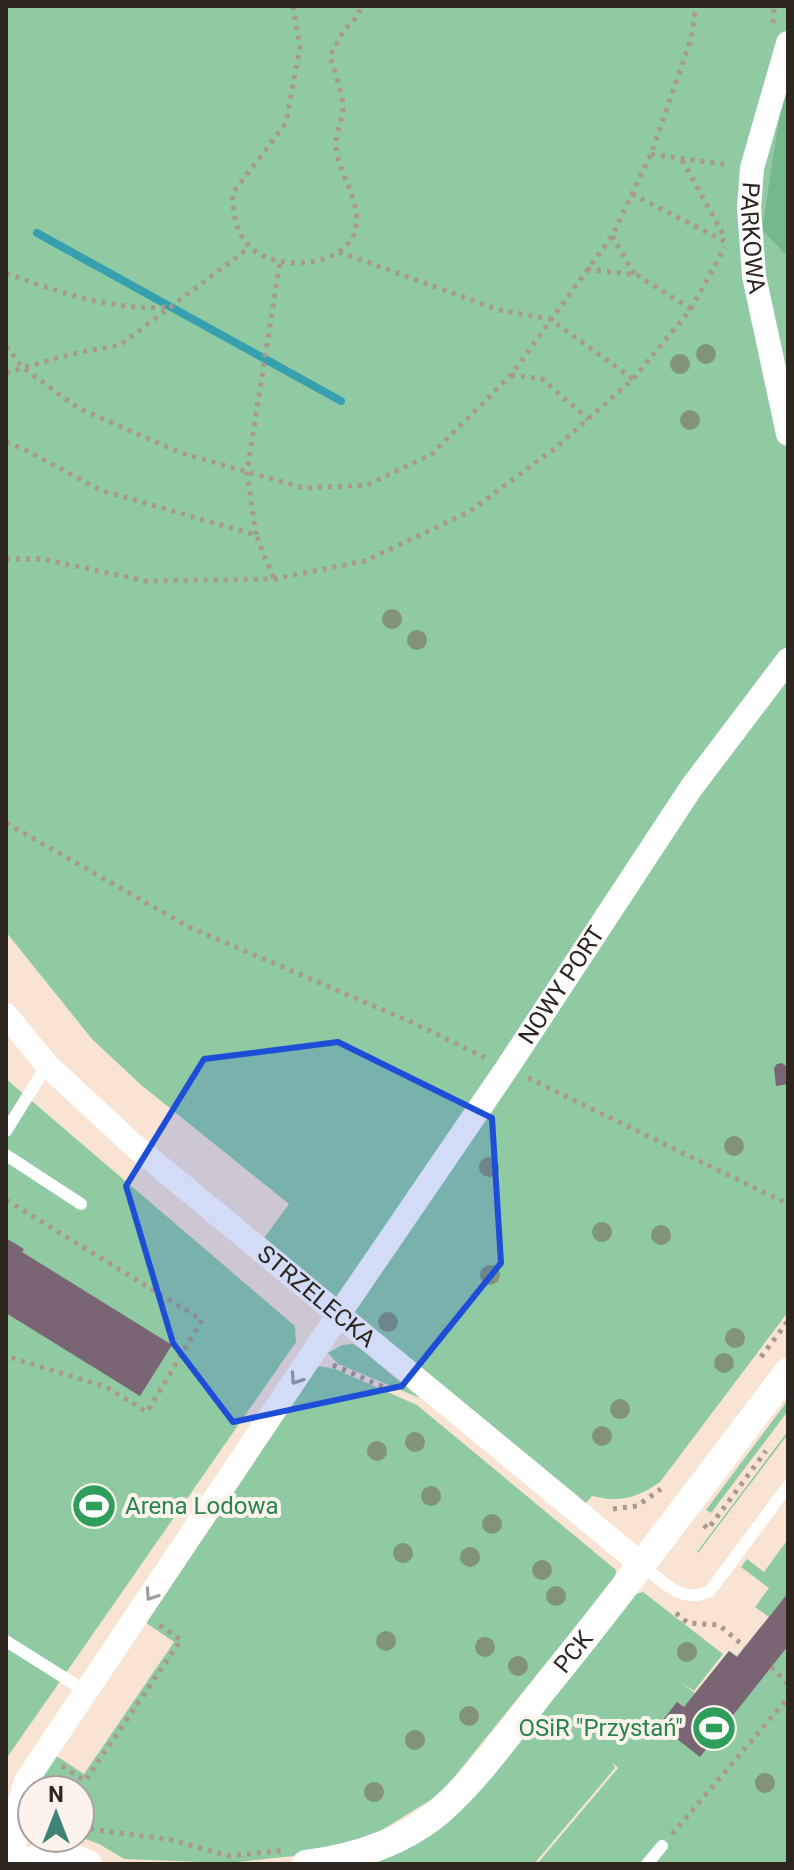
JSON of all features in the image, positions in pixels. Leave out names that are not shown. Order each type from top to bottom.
[{"type":"street","name":"PARKOWA","points":[[780,39],[752,168],[749,208],[754,276],[788,434]]},
{"type":"street","name":"NOWY PORT","points":[[14,1864],[15,1817],[26,1781],[507,1068],[691,788],[787,657]]},
{"type":"street","name":"STRZELECKA","points":[[6,1015],[47,1065],[131,1143],[642,1565]]},
{"type":"street","name":"PCK","points":[[298,1856],[343,1859],[392,1842],[439,1811],[475,1774],[642,1565],[788,1372]]},
{"type":"street","points":[[24,1864],[55,1855],[76,1858],[88,1864]]},
{"type":"lane","points":[[6,1131],[47,1065]]},
{"type":"lane","points":[[6,1155],[81,1204]]},
{"type":"lane","points":[[642,1565],[680,1594],[699,1597],[710,1591],[788,1486]]},
{"type":"lane","points":[[6,1641],[87,1692]]},
{"type":"lane","points":[[647,1864],[662,1846]]},
{"type":"path","points":[[293,6],[300,47],[286,123],[232,194],[234,222],[250,247],[280,262],[313,262],[339,252],[353,235],[356,212],[335,147],[343,105],[330,56],[345,29],[358,16],[361,6]]},
{"type":"path","points":[[6,346],[22,367],[78,408],[181,453],[304,488],[367,485],[432,454],[511,375],[612,236],[651,154],[691,39],[696,6]]},
{"type":"path","points":[[774,6],[780,39]]},
{"type":"path","points":[[651,154],[752,168]]},
{"type":"path","points":[[682,160],[728,243]]},
{"type":"path","points":[[632,194],[728,243]]},
{"type":"path","points":[[6,559],[42,559],[146,581],[274,579],[365,561],[469,512],[554,449],[633,379],[691,309],[728,243],[732,228]]},
{"type":"path","points":[[612,236],[635,275]]},
{"type":"path","points":[[6,373],[71,354],[120,345],[250,247]]},
{"type":"path","points":[[339,252],[499,310],[550,319],[633,379]]},
{"type":"path","points":[[274,579],[256,535],[247,472],[280,262]]},
{"type":"path","points":[[587,269],[635,275],[691,309]]},
{"type":"path","points":[[6,273],[72,297],[139,309],[171,307]]},
{"type":"path","points":[[511,375],[542,379],[588,419]]},
{"type":"path","points":[[6,442],[100,490],[256,535]]},
{"type":"path","points":[[6,823],[189,927],[409,1021],[788,1204]]},
{"type":"path","points":[[6,1200],[202,1320],[147,1412],[106,1387],[6,1356]]},
{"type":"path","points":[[761,1358],[788,1321]]},
{"type":"path","points":[[708,1529],[770,1446]]},
{"type":"path","points":[[603,1506],[613,1509],[637,1506],[660,1492],[669,1479]]},
{"type":"path","points":[[771,1667],[788,1684]]},
{"type":"path","points":[[662,1846],[788,1698]]},
{"type":"path","points":[[96,1830],[168,1839],[229,1856],[298,1856]]},
{"type":"highlighted area","points":[[338,1042],[492,1118],[501,1263],[402,1386],[233,1422],[173,1343],[126,1186],[204,1059]]},
{"type":"green space","points":[[6,6],[788,6],[788,1312],[660,1482],[643,1492],[619,1499],[592,1496],[586,1503],[264,1238],[289,1204],[140,1084],[92,1039],[6,932]]},
{"type":"green space","points":[[788,60],[788,257],[762,230]]},
{"type":"green space","name":"Arena Lodowa","points":[[6,1079],[295,1326],[296,1342],[6,1759]]},
{"type":"green space","points":[[353,1344],[420,1398],[338,1364],[328,1353],[342,1345]]},
{"type":"green space","points":[[318,1366],[335,1369],[417,1405],[616,1570],[615,1578],[447,1786],[382,1830],[321,1853],[229,1863],[124,1859],[96,1843],[96,1774],[84,1774],[174,1642],[145,1622]]},
{"type":"green space","points":[[788,1400],[788,1411],[711,1513],[706,1510]]},
{"type":"green space","points":[[788,1431],[788,1434],[698,1553],[697,1552]]},
{"type":"green space","points":[[788,1539],[788,1864],[537,1864],[618,1768],[612,1762],[615,1768],[534,1864],[368,1864],[493,1771],[636,1594],[643,1592],[723,1654],[694,1691],[679,1681],[695,1693],[729,1651],[737,1656],[769,1617],[755,1607],[769,1588],[741,1567],[747,1559],[764,1572]]},
{"type":"green space","points":[[55,1755],[84,1774],[42,1774]]},
{"type":"building","points":[[782,1063],[786,1066],[788,1084],[776,1086],[774,1068]]},
{"type":"building","points":[[6,1238],[24,1249],[22,1252],[172,1345],[140,1396],[6,1313]]},
{"type":"building","points":[[788,1593],[788,1646],[700,1757],[659,1725],[677,1702],[684,1707],[729,1651],[737,1657]]},
{"type":"waterway","points":[[37,233],[341,401]]},
{"type":"place","name":"Arena Lodowa","points":[[94,1506]]},
{"type":"place","name":"OSiR \"Przystań\"","points":[[714,1728]]}]
